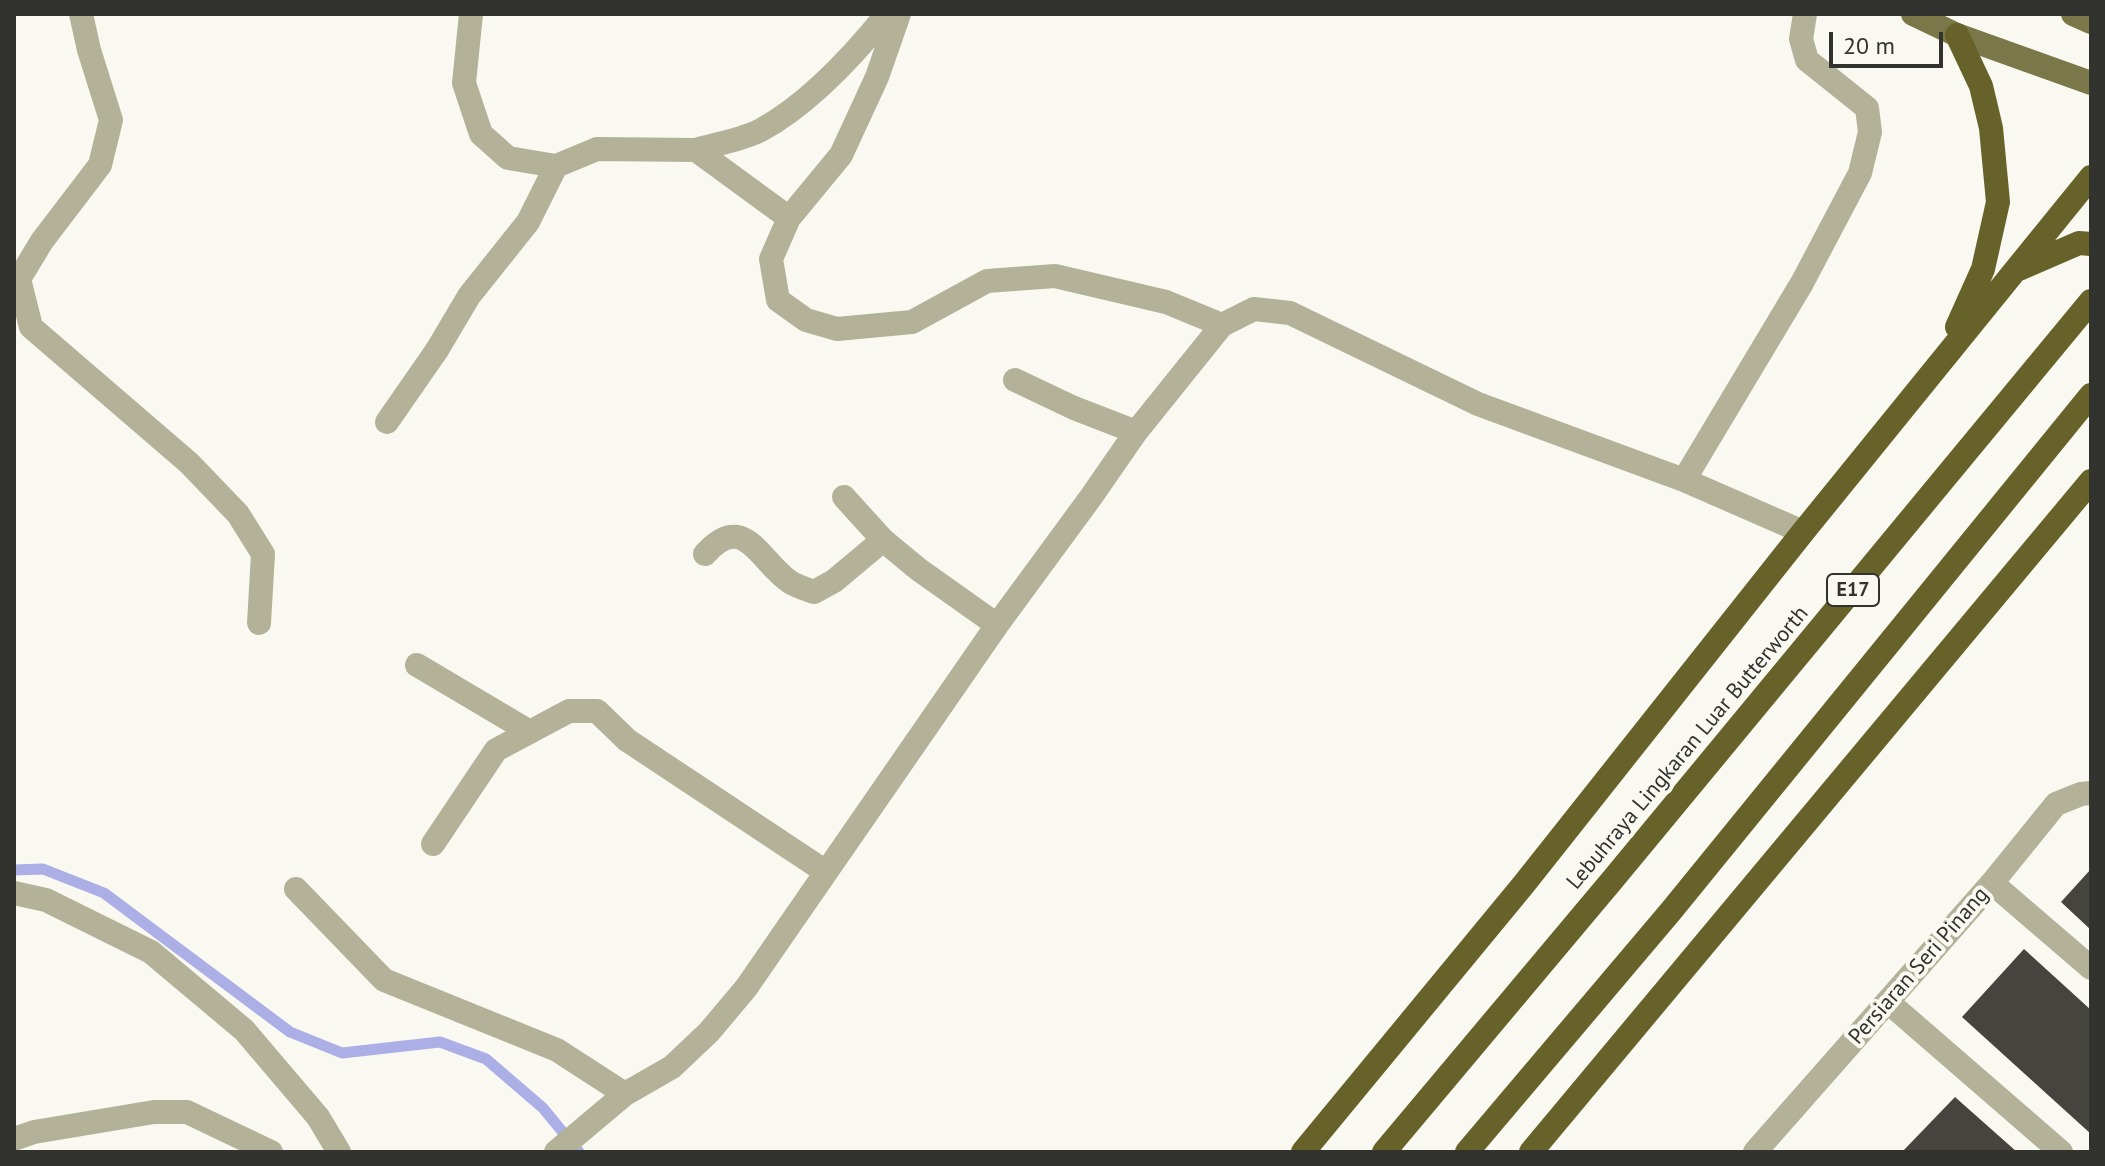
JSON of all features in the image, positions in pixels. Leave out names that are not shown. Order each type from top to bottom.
[{"type":"highway","points":[[1941,362],[1983,269],[1998,202],[1991,128],[1981,86],[1957,35]]},
{"type":"highway","points":[[1303,1152],[1524,884],[1803,532],[2091,177]]},
{"type":"highway","points":[[2013,271],[2079,243],[2091,244]]},
{"type":"highway","name":"Lebuhraya Lingkaran Luar Butterworth","points":[[1384,1152],[2091,301]]},
{"type":"highway","name":"E17","points":[[1467,1152],[1671,911],[2091,395]]},
{"type":"highway","points":[[1531,1152],[2091,481]]},
{"type":"main road","points":[[1913,14],[1957,35],[2091,83]]},
{"type":"main road","points":[[2073,14],[2091,22]]},
{"type":"street","points":[[81,14],[111,120],[100,165],[42,241],[19,279],[31,327],[189,463],[238,514],[263,554],[259,623]]},
{"type":"street","points":[[471,14],[464,83],[481,134],[508,158],[556,166],[597,149],[696,150],[760,131],[811,94],[858,50],[887,14]]},
{"type":"street","points":[[899,14],[877,77],[841,155],[789,218],[771,259],[778,300],[806,320],[837,329],[912,322],[987,281],[1055,276],[1166,302],[1222,325]]},
{"type":"street","points":[[1684,480],[1802,283],[1860,173],[1870,132],[1867,108],[1807,60],[1801,39],[1805,14]]},
{"type":"street","points":[[696,150],[789,218]]},
{"type":"street","points":[[387,422],[437,350],[469,296],[528,222],[556,166]]},
{"type":"street","points":[[558,1150],[617,1100],[672,1067],[709,1032],[746,988],[997,625],[1136,432],[1222,325],[1254,309],[1290,313],[1478,404],[1684,480],[1803,532]]},
{"type":"street","points":[[1015,380],[1074,408],[1136,432]]},
{"type":"street","points":[[844,497],[883,540],[997,625]]},
{"type":"street","points":[[705,554],[714,544],[731,535],[744,538],[790,582],[814,592],[834,581],[883,540]]},
{"type":"street","points":[[417,665],[530,732]]},
{"type":"street","points":[[433,844],[496,750],[569,711],[597,711],[627,740],[826,872]]},
{"type":"street","name":"Persiaran Seri Pinang","points":[[1755,1152],[1992,883],[2056,804],[2091,793]]},
{"type":"street","points":[[1992,883],[2091,968]]},
{"type":"street","points":[[296,889],[384,980],[557,1050],[617,1100]]},
{"type":"street","points":[[14,893],[46,900],[151,952],[244,1030],[318,1117],[339,1152]]},
{"type":"street","points":[[1888,1002],[2061,1152]]},
{"type":"street","points":[[14,1139],[34,1132],[154,1112],[187,1112],[271,1152]]},
{"type":"building","points":[[2091,869],[2091,930],[2061,902]]},
{"type":"building","points":[[2024,949],[2091,1010],[2091,1134],[1962,1017]]},
{"type":"building","points":[[1955,1097],[2017,1152],[1902,1152]]},
{"type":"waterway","points":[[14,870],[43,869],[104,893],[290,1032],[342,1053],[440,1042],[486,1059],[543,1108],[579,1152]]}]
